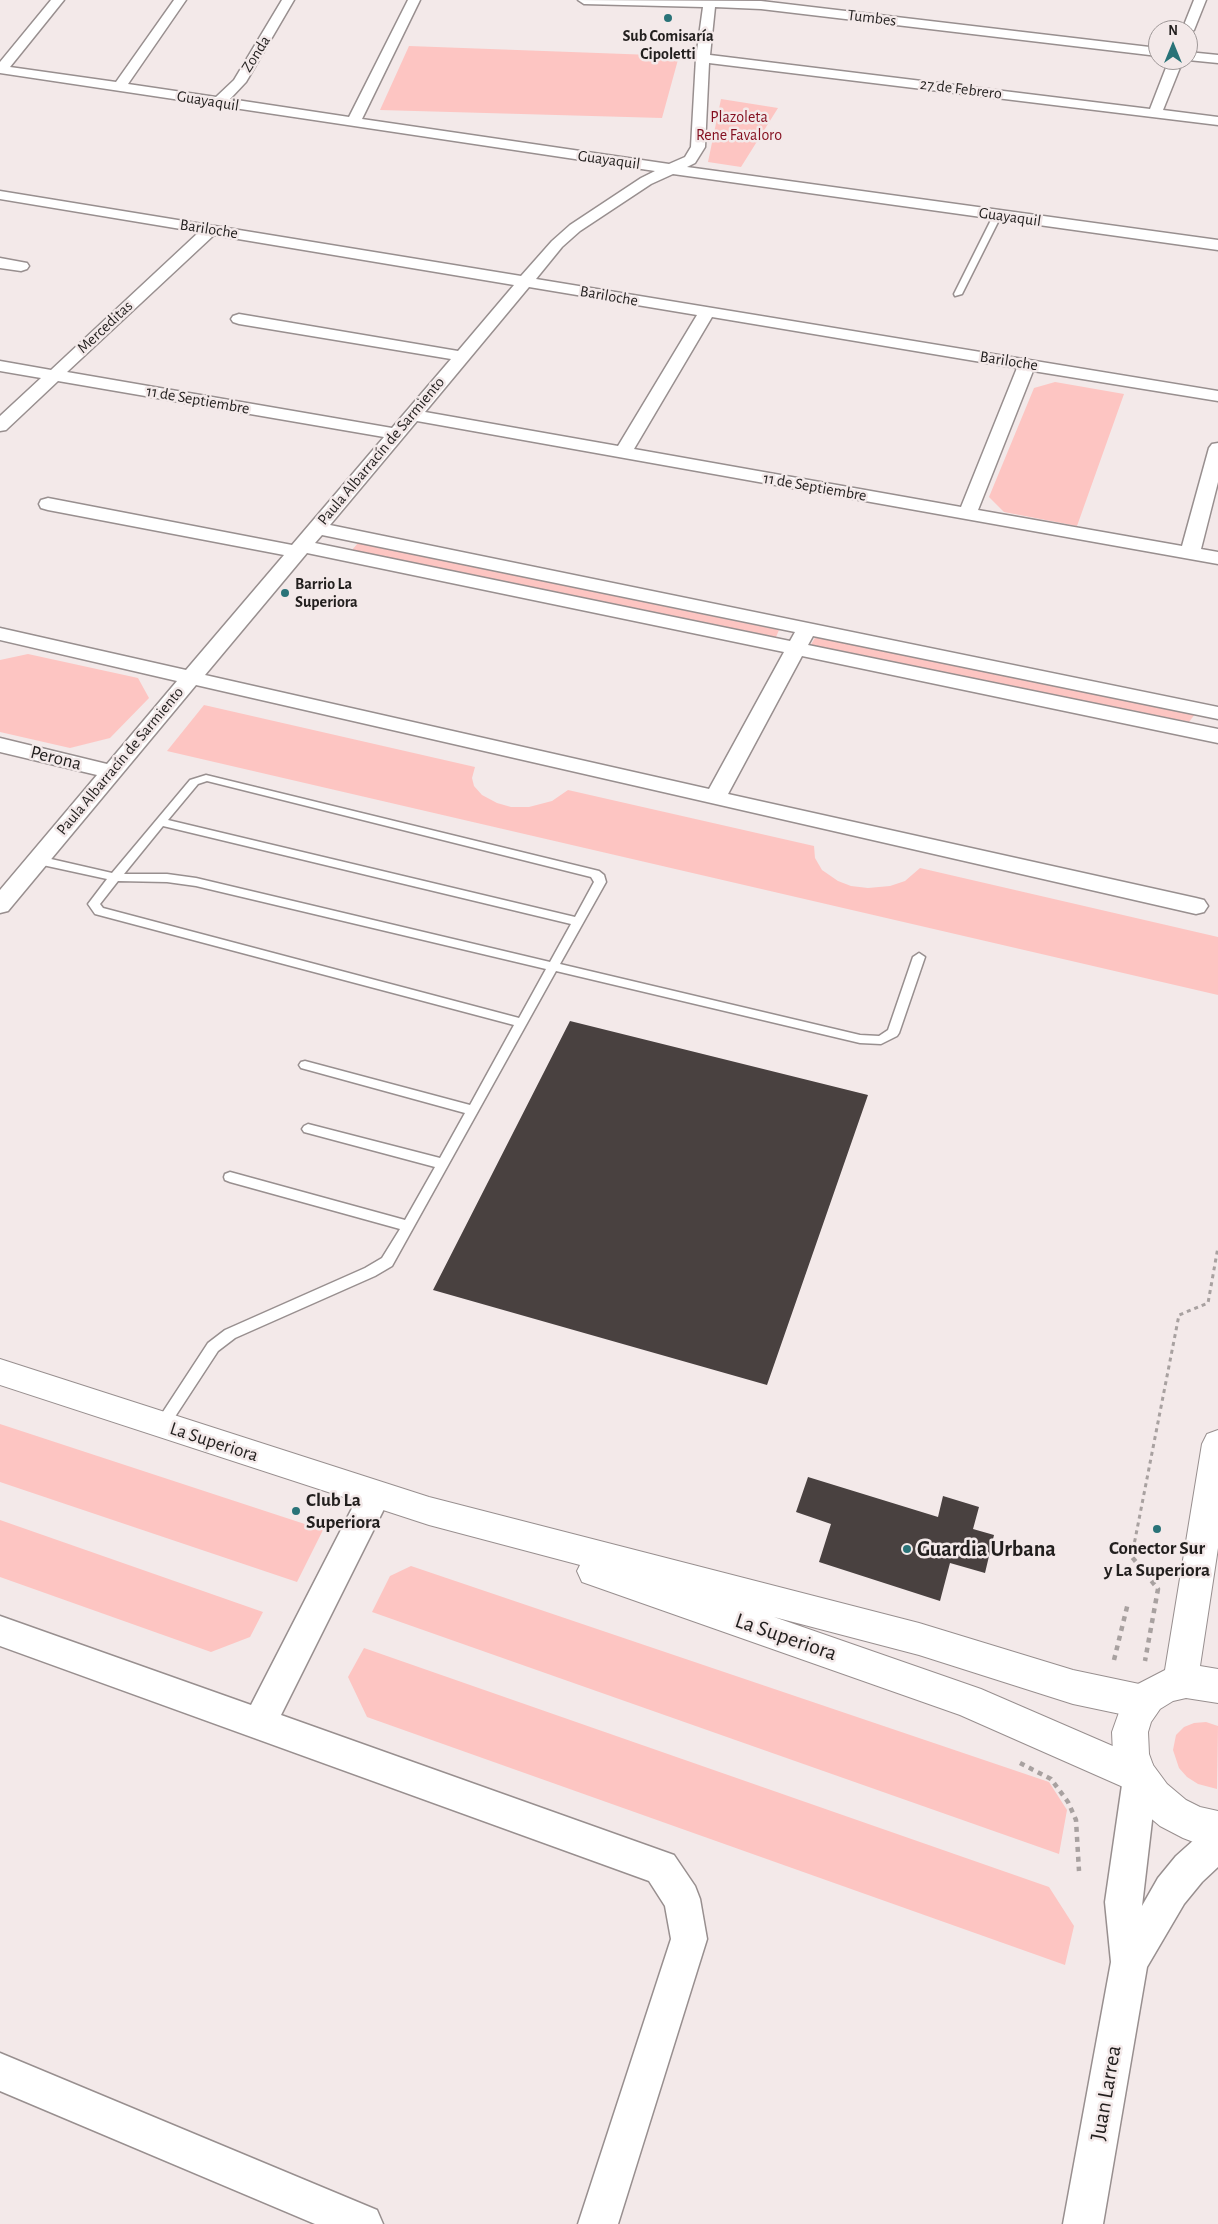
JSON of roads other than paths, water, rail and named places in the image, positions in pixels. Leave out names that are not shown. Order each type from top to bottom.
[{"type":"main road","name":"La Superiora","points":[[0,1372],[429,1511],[919,1639],[1073,1687],[1146,1700]]},
{"type":"main road","points":[[1180,1682],[1218,1444]]},
{"type":"main road","name":"La Superiora","points":[[429,1511],[522,1547],[969,1701],[1140,1777]]},
{"type":"main road","points":[[1218,1686],[1208,1682],[1180,1682],[1165,1686],[1146,1700],[1136,1713],[1130,1732],[1131,1754],[1140,1777],[1154,1797],[1173,1813],[1196,1825],[1218,1829]]},
{"type":"street","points":[[1,69],[58,0]]},
{"type":"street","points":[[119,87],[180,0]]},
{"type":"street","name":"Zonda","points":[[218,103],[239,82],[288,0]]},
{"type":"street","points":[[354,122],[414,0]]},
{"type":"street","name":"Tumbes","points":[[584,0],[709,2],[761,5],[1148,51]]},
{"type":"street","points":[[1193,20],[1202,0]]},
{"type":"street","name":"Paula Albarracín de Sarmiento","points":[[0,905],[315,528],[556,244],[575,228],[646,181],[690,160],[698,147],[703,58],[709,2]]},
{"type":"street","points":[[1198,57],[1218,60]]},
{"type":"street","name":"27 de Febrero","points":[[703,58],[1218,121]]},
{"type":"street","name":"Guayaquil","points":[[1,69],[218,103],[671,169],[997,216],[1218,245]]},
{"type":"street","points":[[1155,113],[1172,70]]},
{"type":"street","name":"Bariloche","points":[[0,195],[1218,396]]},
{"type":"street","name":"Merceditas","points":[[0,426],[211,230]]},
{"type":"street","points":[[0,263],[21,266]]},
{"type":"street","points":[[623,452],[706,313]]},
{"type":"street","points":[[239,319],[461,356]]},
{"type":"street","points":[[967,514],[1027,364]]},
{"type":"street","name":"11 de Septiembre","points":[[0,366],[396,434]]},
{"type":"street","name":"11 de Septiembre","points":[[412,415],[1218,558]]},
{"type":"street","points":[[1190,553],[1218,448]]},
{"type":"street","points":[[48,504],[298,549],[1218,736]]},
{"type":"street","points":[[315,528],[1218,713]]},
{"type":"street","points":[[715,798],[807,629]]},
{"type":"street","points":[[0,634],[1196,906]]},
{"type":"street","name":"Perona","points":[[0,745],[111,772]]},
{"type":"street","points":[[259,1724],[375,1495]]},
{"type":"street","points":[[0,1631],[661,1868],[682,1899],[689,1940],[598,2224]]},
{"type":"street","name":"Juan Larrea","points":[[1083,2224],[1129,1962],[1123,1902],[1140,1777]]},
{"type":"street","name":"Juan Larrea","points":[[1129,1962],[1171,1891],[1189,1869],[1218,1843]]},
{"type":"street","points":[[0,2072],[363,2224]]},
{"type":"lane","points":[[958,294],[997,216]]},
{"type":"lane","points":[[162,1425],[213,1347],[230,1334],[370,1272],[387,1262],[409,1226],[474,1110],[600,882],[600,878],[595,874],[216,780],[206,778],[194,782],[94,904],[99,911],[522,1023]]},
{"type":"lane","points":[[162,822],[578,922]]},
{"type":"lane","points":[[38,860],[115,878],[167,878],[196,882],[860,1039],[881,1040],[892,1033],[919,957]]},
{"type":"lane","points":[[305,1065],[474,1110]]},
{"type":"lane","points":[[308,1129],[443,1164]]},
{"type":"lane","points":[[230,1177],[409,1226]]},
{"type":"place","name":"Sub Comisaría Cipoletti","points":[[668,18]]},
{"type":"place","name":"Barrio La Superiora","points":[[285,593]]},
{"type":"place","name":"Club La Superiora","points":[[296,1511]]},
{"type":"place","name":"Conector Sur y La Superiora","points":[[1157,1529]]},
{"type":"place","name":"Guardia Urbana","points":[[907,1549]]},
{"type":"park label","name":"Plazoleta Rene Favaloro","points":[[739,126]]}]
